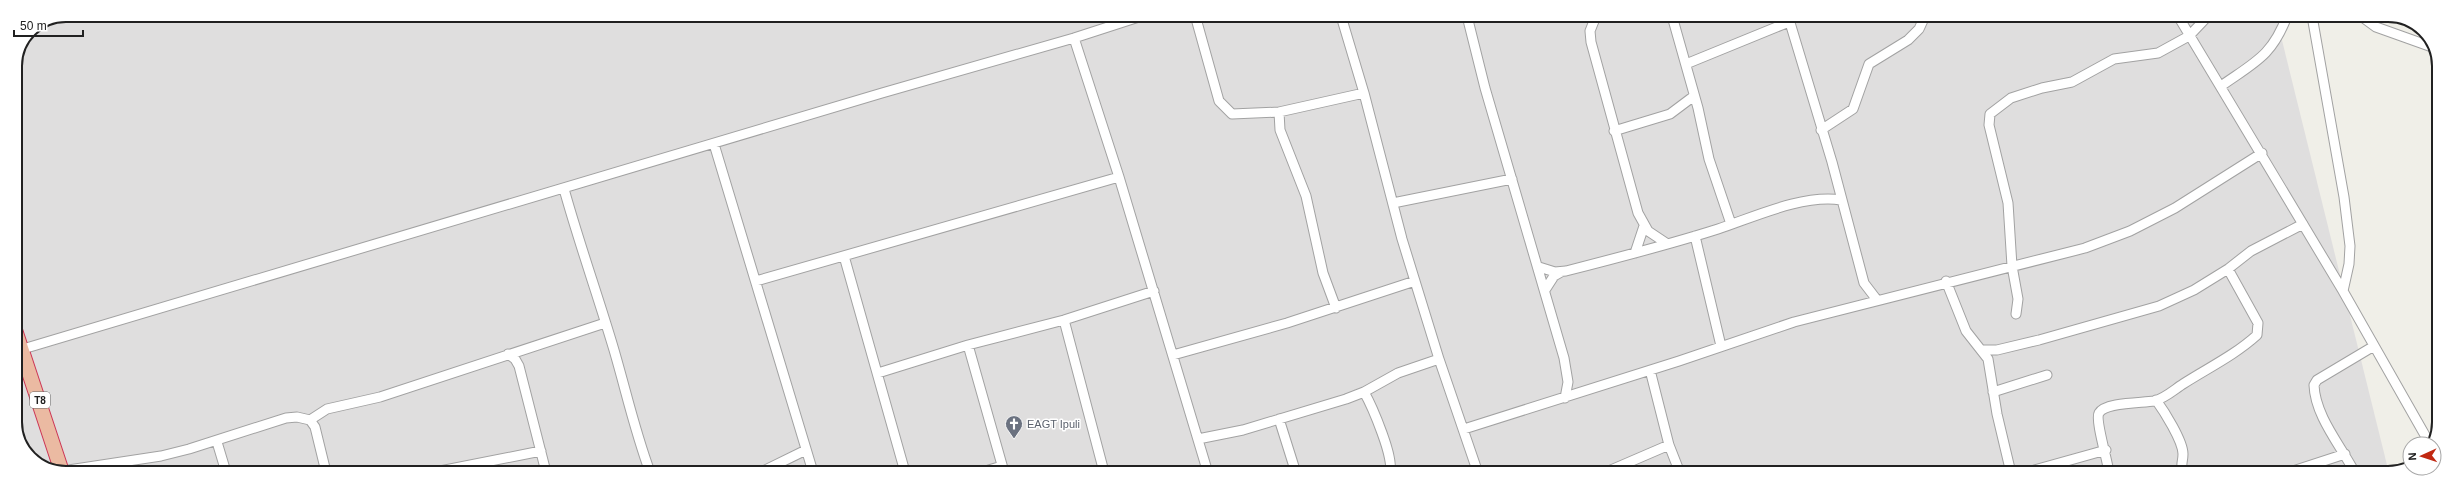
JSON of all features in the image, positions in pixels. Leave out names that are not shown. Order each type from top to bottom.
[{"type":"highway","name":"T8","points":[[22,349],[60,465]]},
{"type":"street","points":[[22,349],[1074,38],[1123,22]]},
{"type":"street","points":[[1197,22],[1219,101],[1222,105],[1237,115],[1279,112],[1364,93]]},
{"type":"street","points":[[1342,22],[1364,93],[1415,282],[1439,359],[1476,466]]},
{"type":"street","points":[[1468,22],[1485,88],[1546,290],[1568,372],[1568,382],[1564,398]]},
{"type":"street","points":[[1594,22],[1590,31],[1591,42],[1614,131],[1638,213],[1644,226],[1666,244]]},
{"type":"street","points":[[1674,22],[1686,64],[1709,159],[1732,224]]},
{"type":"street","points":[[1686,64],[1781,22]]},
{"type":"street","points":[[1789,22],[1864,283],[1877,300]]},
{"type":"street","points":[[1821,130],[1852,109],[1869,64],[1908,40],[1919,29],[1922,22]]},
{"type":"street","points":[[2181,22],[2262,153],[2425,436]]},
{"type":"street","points":[[2016,314],[2018,299],[2012,266],[2008,203],[1989,125],[1990,114],[2011,98],[2042,88],[2072,82],[2114,60],[2158,53],[2189,36],[2202,22]]},
{"type":"street","points":[[2221,86],[2270,50],[2281,34],[2285,22]]},
{"type":"street","points":[[2313,22],[2344,197],[2350,246],[2350,264],[2343,291]]},
{"type":"street","points":[[2369,22],[2376,27],[2427,45]]},
{"type":"street","points":[[1074,38],[1174,355],[1206,466]]},
{"type":"street","points":[[1614,131],[1666,116],[1694,96]]},
{"type":"street","points":[[1279,112],[1280,130],[1306,196],[1323,273],[1336,308]]},
{"type":"street","points":[[714,144],[811,466]]},
{"type":"street","points":[[1464,429],[1564,398],[1794,322],[1946,281],[2085,248],[2130,231],[2188,200],[2262,153]]},
{"type":"street","points":[[756,281],[1119,177]]},
{"type":"street","points":[[1393,203],[1512,179]]},
{"type":"street","points":[[564,189],[582,252],[605,323],[640,446],[648,466]]},
{"type":"street","points":[[1539,267],[1561,272],[1635,253],[1822,198],[1841,200]]},
{"type":"street","points":[[1981,350],[1997,350],[2039,340],[2159,306],[2194,290],[2228,269],[2251,251],[2303,224]]},
{"type":"street","points":[[1635,253],[1644,226]]},
{"type":"street","points":[[1694,236],[1721,346]]},
{"type":"street","points":[[844,256],[903,466]]},
{"type":"street","points":[[2108,466],[2106,450],[2098,427],[2098,415],[2101,411],[2111,406],[2156,400],[2239,350],[2257,335],[2258,323],[2228,269]]},
{"type":"street","points":[[1546,290],[1550,282],[1561,272]]},
{"type":"street","points":[[1946,281],[1966,331],[1988,359],[1993,392],[2009,466]]},
{"type":"street","points":[[1174,355],[1336,308],[1415,282]]},
{"type":"street","points":[[878,373],[968,345],[1064,320],[1154,291]]},
{"type":"street","points":[[1064,320],[1102,466]]},
{"type":"street","points":[[310,420],[327,409],[380,397],[605,323]]},
{"type":"street","points":[[968,345],[1002,466]]},
{"type":"street","points":[[2351,466],[2327,423],[2315,396],[2314,385],[2317,380],[2374,346]]},
{"type":"street","points":[[519,366],[521,355],[525,349]]},
{"type":"street","points":[[508,354],[516,359],[519,366],[545,466]]},
{"type":"street","points":[[1198,439],[1243,430],[1364,392],[1398,373],[1439,359]]},
{"type":"street","points":[[1650,370],[1669,445],[1677,466]]},
{"type":"street","points":[[1993,392],[2046,375]]},
{"type":"street","points":[[1364,392],[1390,454],[1392,466]]},
{"type":"street","points":[[2156,400],[2168,417],[2183,454],[2180,466]]},
{"type":"street","points":[[113,466],[217,442],[286,418],[297,417],[310,420],[315,427],[325,466]]},
{"type":"street","points":[[1279,419],[1294,466]]},
{"type":"street","points":[[217,442],[224,466]]},
{"type":"street","points":[[1620,466],[1669,445]]},
{"type":"street","points":[[773,466],[806,450]]},
{"type":"street","points":[[2049,466],[2106,450]]},
{"type":"street","points":[[465,466],[541,451]]},
{"type":"street","points":[[2308,466],[2345,454]]},
{"type":"shaded area","points":[[2277,22],[2387,466],[66,466],[49,463],[39,457],[25,439],[22,425],[22,66],[25,49],[29,42],[42,29],[49,25],[58,23]]},
{"type":"place","name":"EAGT Ipuli","points":[[1014,439]]}]
